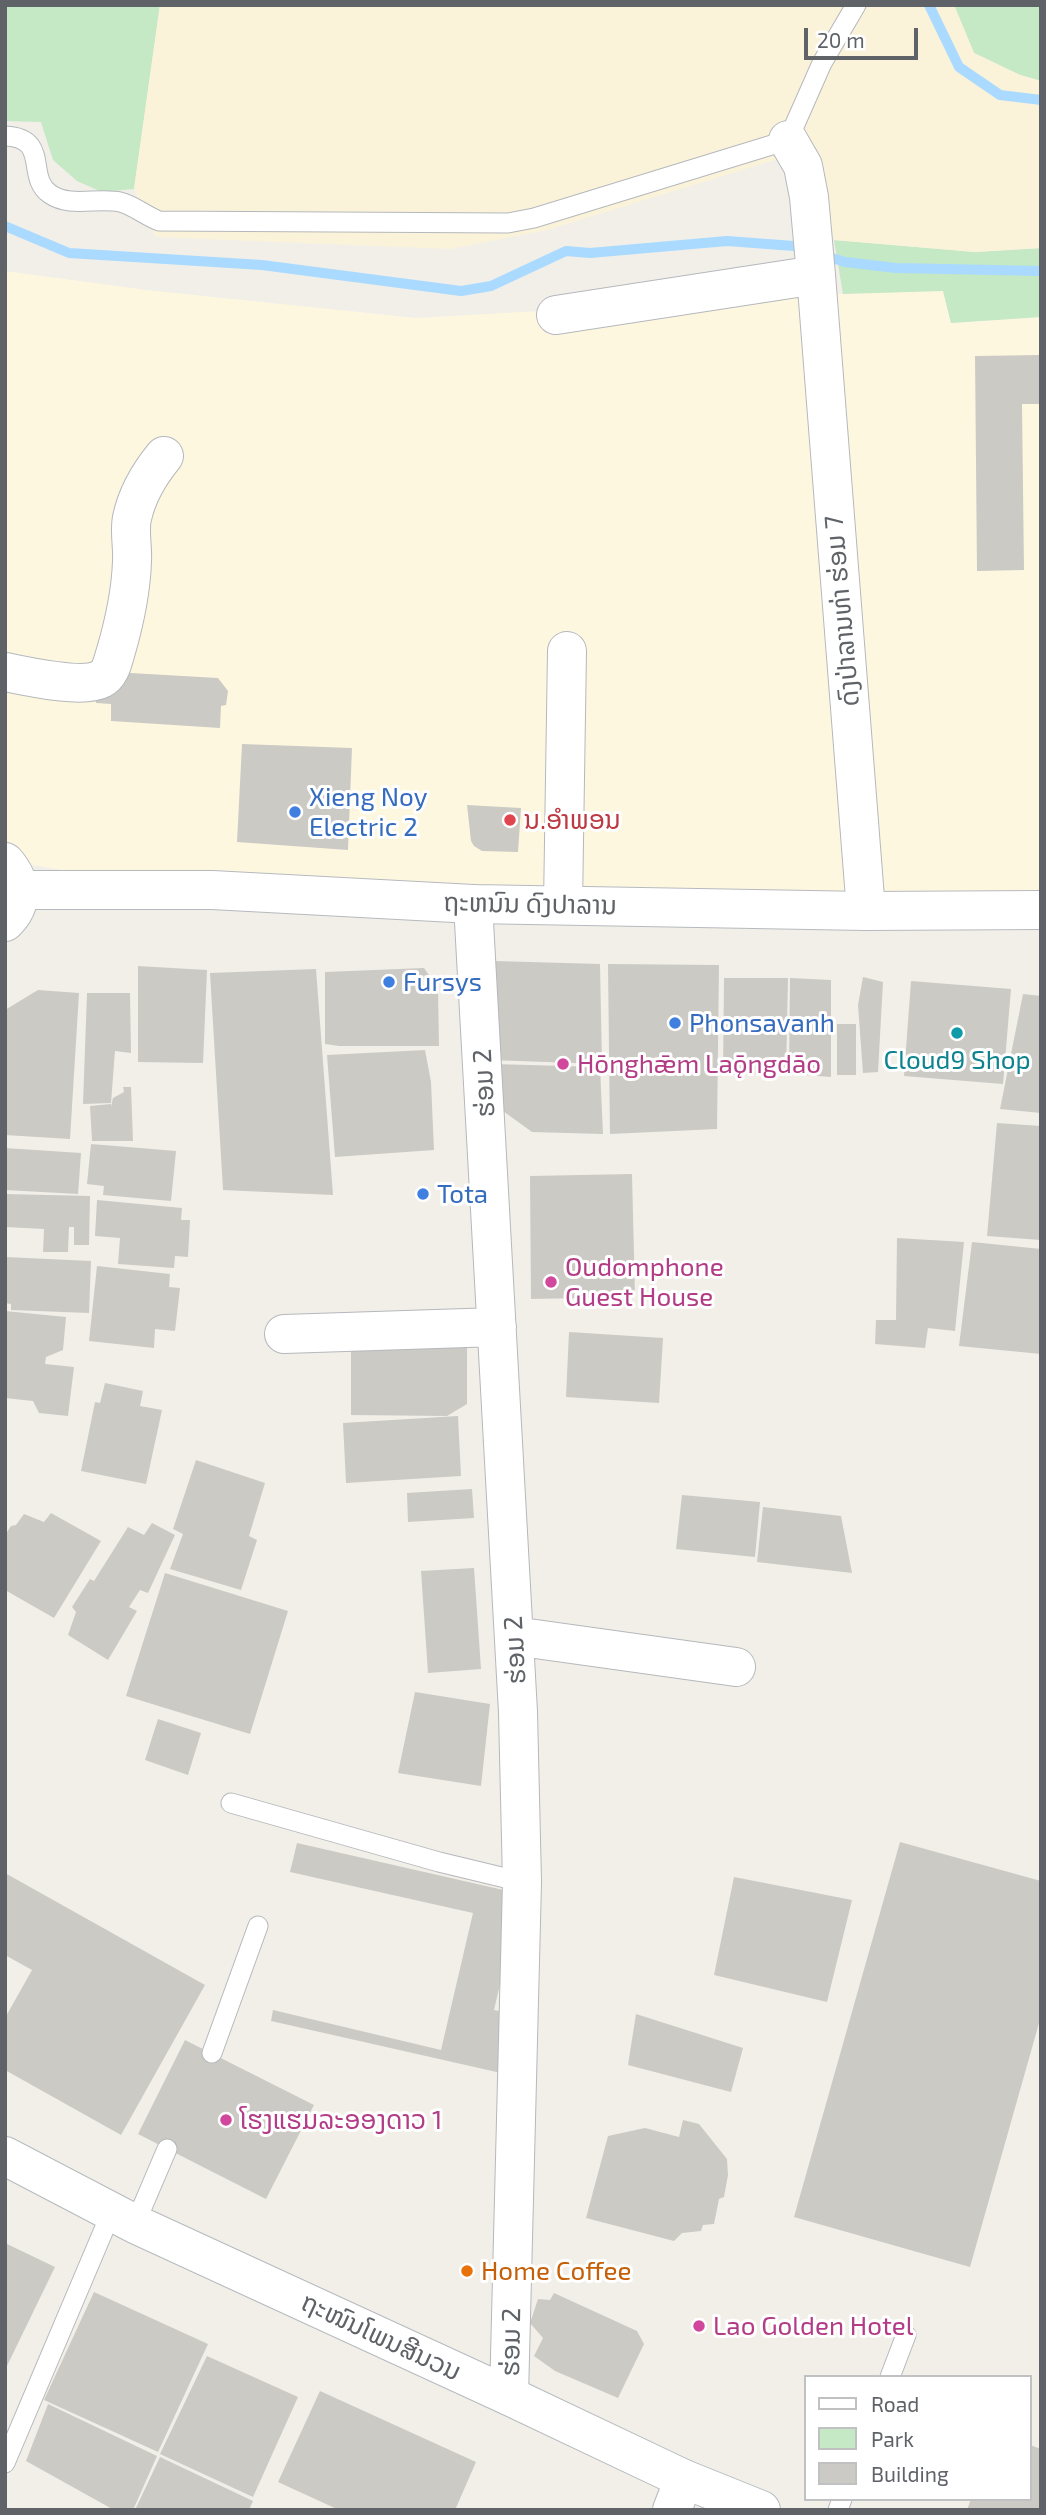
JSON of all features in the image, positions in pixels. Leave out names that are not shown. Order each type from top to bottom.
[{"type":"street","name":"ດົງປ່າລານທ່າ ຮ່ອມ 7","points":[[788,139],[803,166],[812,229],[866,911]]},
{"type":"street","points":[[556,314],[817,293]]},
{"type":"street","points":[[5,672],[54,681],[84,682],[99,680],[106,675],[129,607],[132,518],[149,475],[164,456]]},
{"type":"street","points":[[563,905],[567,652]]},
{"type":"street","name":"ຖະຫນົນ ດົງປາລານ","points":[[10,891],[212,890],[474,904],[866,911],[1041,910]]},
{"type":"street","name":"ຮ່ອມ 2","points":[[474,904],[514,1636],[522,1882],[509,2396]]},
{"type":"street","points":[[284,1334],[497,1327]]},
{"type":"street","points":[[514,1636],[736,1667]]},
{"type":"street","name":"ຖະໜົນໂພນສີນວນ","points":[[5,2156],[123,2218],[509,2396],[678,2495],[761,2510]]},
{"type":"lane","points":[[11,137],[28,142],[33,151],[41,185],[50,194],[66,201],[120,202],[159,221],[508,223],[534,218],[788,139],[821,63],[856,5]]},
{"type":"lane","points":[[231,1803],[439,1862],[522,1882]]},
{"type":"lane","points":[[212,2053],[258,1926]]},
{"type":"lane","points":[[5,2463],[123,2218],[167,2149]]},
{"type":"lane","points":[[891,2375],[906,2335]]},
{"type":"shaded area","points":[[5,271],[146,290],[416,318],[856,293],[943,291],[951,323],[1041,317],[1041,920],[227,899],[5,860]]},
{"type":"green space","points":[[5,5],[160,5],[134,189],[102,192],[77,181],[53,160],[41,122],[5,121]]},
{"type":"green space","points":[[954,5],[1041,5],[1041,81],[1020,75],[974,53]]},
{"type":"green space","points":[[834,240],[975,252],[1041,248],[1041,317],[951,323],[943,291],[843,294]]},
{"type":"sand","points":[[160,5],[954,5],[974,53],[1020,75],[1041,81],[1041,248],[975,252],[834,240],[817,147],[547,230],[450,249],[156,237],[134,189]]},
{"type":"building","points":[[1041,355],[1041,404],[1022,404],[1024,570],[977,571],[975,356]]},
{"type":"building","points":[[113,672],[218,678],[228,691],[226,705],[221,706],[220,728],[111,721],[111,704],[96,703],[98,683]]},
{"type":"building","points":[[242,744],[352,748],[348,850],[237,842]]},
{"type":"building","points":[[467,805],[521,808],[518,852],[482,851],[474,846],[471,841]]},
{"type":"building","points":[[494,961],[600,964],[602,1064],[490,1060]]},
{"type":"building","points":[[608,964],[719,965],[717,1129],[610,1134]]},
{"type":"building","points":[[138,966],[207,970],[203,1063],[138,1062]]},
{"type":"building","points":[[424,968],[438,988],[439,1046],[325,1044],[325,972]]},
{"type":"building","points":[[316,969],[333,1195],[223,1190],[210,973]]},
{"type":"building","points":[[863,977],[883,982],[878,1072],[863,1073],[858,1005]]},
{"type":"building","points":[[724,978],[788,978],[786,1074],[723,1075]]},
{"type":"building","points":[[790,978],[831,980],[831,1077],[789,1074]]},
{"type":"building","name":"Cloud9 Shop","points":[[911,981],[1011,989],[1003,1084],[904,1076]]},
{"type":"building","points":[[38,990],[79,993],[70,1139],[5,1135],[5,1010]]},
{"type":"building","points":[[87,993],[130,993],[131,1053],[115,1051],[111,1103],[83,1104]]},
{"type":"building","points":[[1023,994],[1041,996],[1041,1113],[1000,1109]]},
{"type":"building","points":[[837,1024],[856,1024],[856,1075],[837,1075]]},
{"type":"building","points":[[425,1050],[431,1082],[434,1150],[335,1157],[327,1055]]},
{"type":"building","points":[[493,1064],[600,1067],[603,1134],[532,1132],[492,1103]]},
{"type":"building","points":[[123,1087],[131,1087],[133,1141],[92,1141],[90,1106],[111,1104],[111,1107],[113,1098],[124,1092]]},
{"type":"building","points":[[997,1123],[1041,1126],[1041,1240],[987,1236]]},
{"type":"building","points":[[91,1144],[176,1151],[171,1201],[103,1195],[104,1186],[87,1184]]},
{"type":"building","points":[[5,1148],[81,1153],[78,1194],[5,1190]]},
{"type":"building","points":[[632,1174],[635,1297],[531,1299],[530,1176]]},
{"type":"building","points":[[5,1194],[90,1196],[89,1245],[74,1245],[74,1227],[69,1227],[68,1252],[43,1252],[44,1229],[5,1227]]},
{"type":"building","points":[[97,1200],[182,1208],[181,1220],[190,1220],[188,1257],[175,1256],[174,1268],[118,1264],[120,1238],[95,1236]]},
{"type":"building","points":[[897,1238],[964,1242],[955,1331],[928,1328],[925,1348],[875,1344],[876,1320],[896,1320]]},
{"type":"building","points":[[972,1242],[1041,1249],[1041,1354],[959,1346]]},
{"type":"building","points":[[5,1257],[91,1261],[89,1313],[11,1310],[11,1304],[5,1303]]},
{"type":"building","points":[[97,1266],[170,1274],[169,1287],[180,1288],[175,1331],[155,1329],[154,1348],[89,1341]]},
{"type":"building","points":[[5,1311],[66,1317],[63,1350],[46,1357],[45,1364],[74,1367],[68,1416],[39,1413],[33,1401],[5,1398]]},
{"type":"building","points":[[569,1332],[663,1338],[659,1403],[566,1397]]},
{"type":"building","points":[[467,1339],[467,1404],[447,1416],[351,1415],[351,1348]]},
{"type":"building","points":[[105,1383],[143,1391],[140,1406],[162,1410],[146,1484],[81,1471],[95,1402],[100,1403]]},
{"type":"building","points":[[458,1416],[461,1476],[346,1483],[343,1423]]},
{"type":"building","points":[[196,1460],[265,1483],[249,1536],[257,1540],[241,1590],[170,1569],[183,1534],[173,1529]]},
{"type":"building","points":[[472,1489],[474,1518],[408,1522],[407,1493]]},
{"type":"building","points":[[682,1495],[760,1502],[755,1557],[676,1549]]},
{"type":"building","points":[[763,1507],[841,1516],[852,1573],[757,1562]]},
{"type":"building","points":[[51,1513],[101,1541],[54,1618],[5,1590],[5,1535],[24,1514],[44,1522]]},
{"type":"building","points":[[152,1523],[175,1535],[148,1593],[140,1590],[129,1607],[137,1611],[108,1660],[68,1635],[76,1612],[72,1607],[90,1579],[94,1581],[128,1527],[144,1535]]},
{"type":"building","points":[[474,1568],[481,1669],[428,1673],[421,1571]]},
{"type":"building","points":[[165,1573],[288,1611],[250,1734],[126,1696]]},
{"type":"building","points":[[415,1692],[490,1704],[481,1786],[398,1773]]},
{"type":"building","points":[[158,1719],[201,1733],[188,1775],[145,1760]]},
{"type":"building","points":[[900,1842],[1041,1881],[1041,2016],[970,2267],[794,2217]]},
{"type":"building","points":[[297,1843],[521,1894],[494,2010],[514,2014],[501,2073],[271,2021],[273,2010],[441,2050],[473,1913],[290,1872]]},
{"type":"building","points":[[5,1873],[205,1985],[121,2135],[5,2070],[5,2018],[32,1970],[5,1955]]},
{"type":"building","points":[[734,1877],[852,1900],[827,2002],[714,1975]]},
{"type":"building","points":[[636,2014],[743,2048],[731,2092],[628,2065]]},
{"type":"building","name":"ໂຮງແຮມລະອອງດາວ 1","points":[[185,2040],[314,2105],[266,2199],[138,2134]]},
{"type":"building","points":[[683,2120],[699,2124],[727,2159],[728,2175],[724,2197],[719,2199],[714,2224],[703,2225],[701,2231],[682,2233],[674,2241],[586,2218],[608,2136],[645,2128],[679,2137]]},
{"type":"building","points":[[5,2243],[55,2267],[5,2370]]},
{"type":"building","points":[[94,2292],[208,2344],[158,2452],[44,2400]]},
{"type":"building","points":[[554,2293],[637,2331],[644,2344],[618,2398],[555,2371],[534,2356],[543,2338],[530,2323],[538,2299],[550,2300]]},
{"type":"building","points":[[207,2356],[298,2397],[253,2497],[160,2454]]},
{"type":"building","points":[[320,2391],[476,2462],[455,2510],[339,2510],[278,2482]]},
{"type":"building","points":[[48,2404],[157,2456],[133,2510],[114,2510],[26,2461]]},
{"type":"building","points":[[1032,2446],[1041,2449],[1041,2510],[967,2510],[970,2501],[1032,2501]]},
{"type":"building","points":[[160,2457],[253,2501],[249,2510],[135,2510]]},
{"type":"waterway","points":[[929,5],[959,67],[1000,95],[1041,100]]},
{"type":"waterway","points":[[5,226],[69,253],[262,265],[461,291],[491,286],[566,251],[590,253],[727,241],[794,246],[845,262],[896,268],[1041,271]]},
{"type":"place","name":"Xieng Noy Electric 2","points":[[295,812]]},
{"type":"place","name":"ນ.ອຳພອນ","points":[[510,820]]},
{"type":"place","name":"Fursys","points":[[389,982]]},
{"type":"place","name":"Phonsavanh","points":[[675,1023]]},
{"type":"place","name":"Cloud9 Shop","points":[[957,1033]]},
{"type":"place","name":"Hōnghǣm Laǭngdāo","points":[[563,1064]]},
{"type":"place","name":"Tota","points":[[423,1194]]},
{"type":"place","name":"Oudomphone Guest House","points":[[551,1282]]},
{"type":"place","name":"ໂຮງແຮມລະອອງດາວ 1","points":[[226,2120]]},
{"type":"place","name":"Home Coffee","points":[[467,2271]]},
{"type":"place","name":"Lao Golden Hotel","points":[[699,2326]]}]
